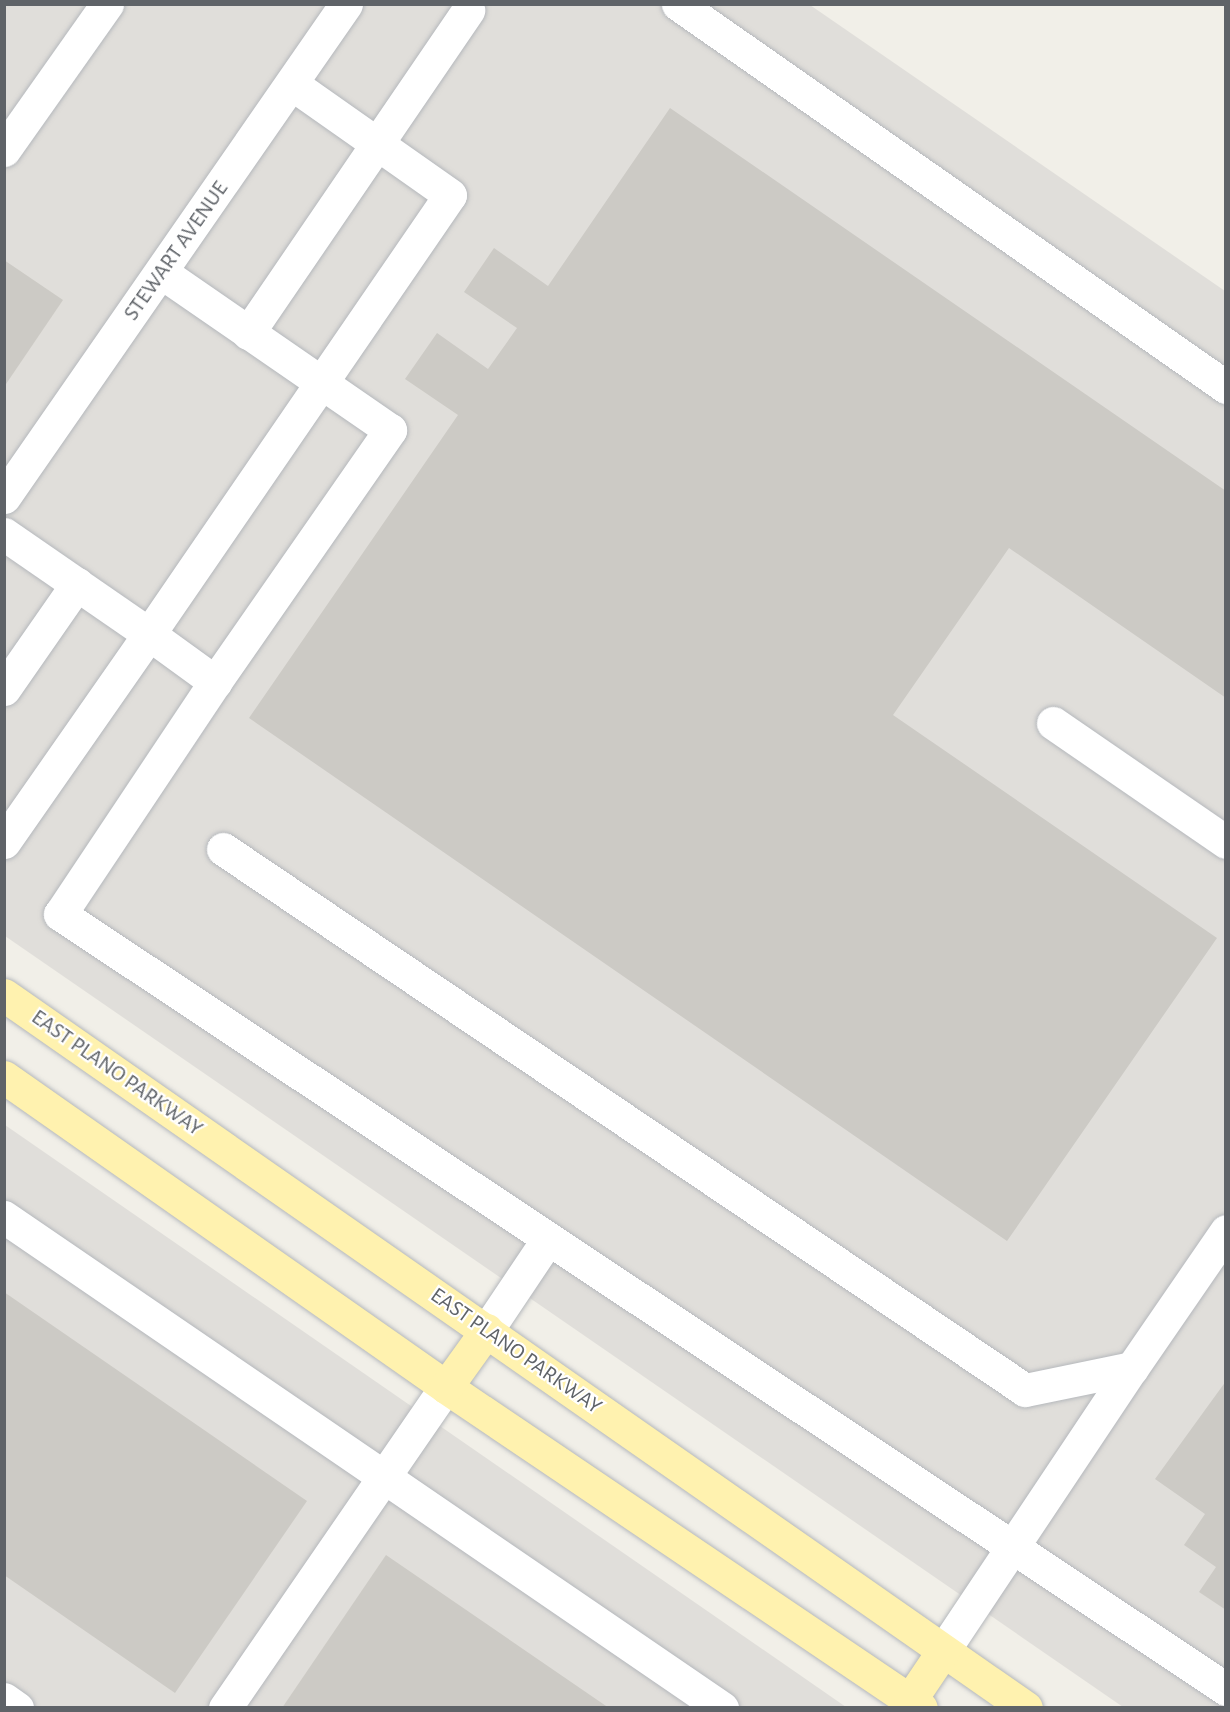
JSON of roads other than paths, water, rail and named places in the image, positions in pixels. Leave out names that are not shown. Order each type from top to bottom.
[{"type":"main road","name":"EAST PLANO PARKWAY","points":[[4,995],[1026,1707]]},
{"type":"main road","points":[[4,1077],[446,1387],[912,1705],[943,1651]]},
{"type":"main road","points":[[446,1387],[487,1330]]},
{"type":"street","points":[[4,150],[106,4]]},
{"type":"street","name":"STEWART AVENUE","points":[[4,497],[346,4]]},
{"type":"street","points":[[678,4],[1226,387]]},
{"type":"street","points":[[248,333],[468,9]]},
{"type":"street","points":[[4,842],[450,195],[292,84]]},
{"type":"street","points":[[160,272],[390,430],[215,682],[60,914],[548,1239],[1014,1545],[1226,1689]]},
{"type":"street","points":[[4,534],[215,682]]},
{"type":"street","points":[[4,689],[77,584]]},
{"type":"street","points":[[1053,723],[1226,842]]},
{"type":"street","points":[[223,849],[1025,1390],[1132,1368]]},
{"type":"street","points":[[4,1217],[722,1707]]},
{"type":"street","points":[[943,1651],[1226,1231]]},
{"type":"street","points":[[487,1330],[548,1239]]},
{"type":"street","points":[[225,1707],[446,1387]]},
{"type":"street","points":[[4,1699],[17,1707]]}]
